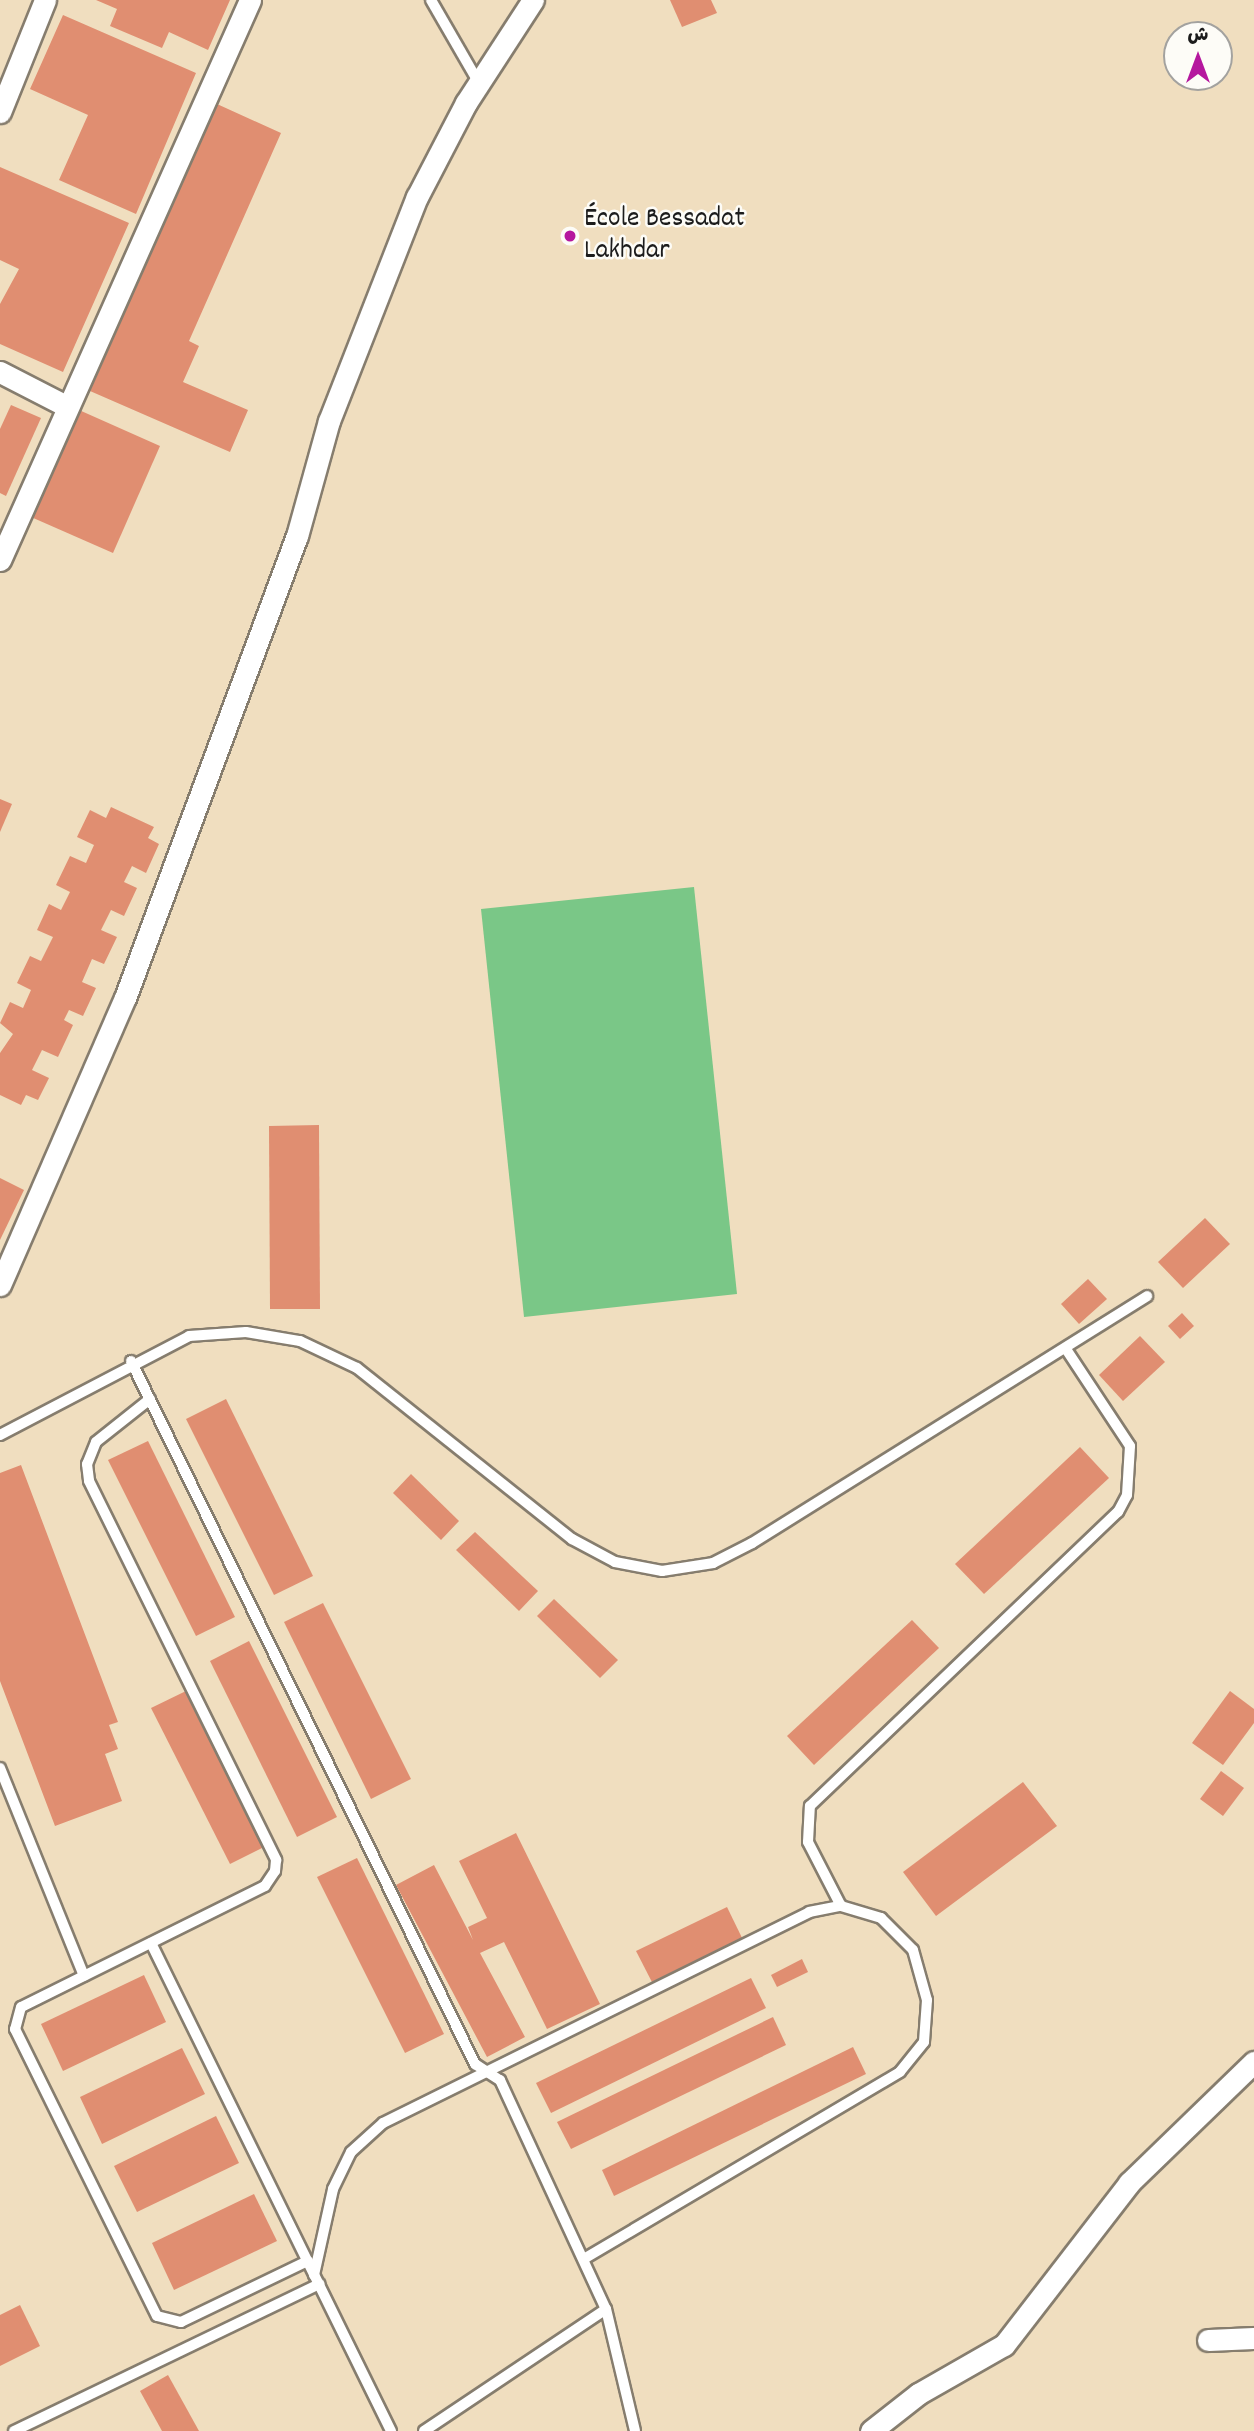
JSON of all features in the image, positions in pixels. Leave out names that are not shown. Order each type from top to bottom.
[{"type":"street","points":[[0,112],[45,0]]},
{"type":"street","points":[[0,560],[250,0]]},
{"type":"street","points":[[0,1285],[125,998],[297,536],[329,421],[417,197],[479,82],[533,0]]},
{"type":"street","points":[[0,372],[68,407]]},
{"type":"street","points":[[872,2431],[918,2394],[1004,2345],[1129,2183],[1254,2062]]},
{"type":"street","points":[[1208,2340],[1254,2338]]},
{"type":"lane","points":[[431,0],[479,82]]},
{"type":"lane","points":[[0,1435],[131,1361],[189,1336],[246,1332],[300,1342],[357,1368],[572,1539],[615,1562],[662,1571],[713,1563],[752,1543],[1147,1296]]},
{"type":"lane","points":[[841,1906],[808,1842],[810,1806],[1118,1512],[1127,1495],[1133,1468],[1130,1446],[1066,1349]]},
{"type":"lane","points":[[131,1361],[475,2063],[500,2080],[606,2309],[635,2431]]},
{"type":"lane","points":[[150,1399],[96,1442],[87,1464],[89,1480],[276,1860],[265,1886],[21,2007],[15,2029],[157,2316],[181,2322],[307,2261]]},
{"type":"lane","points":[[0,1768],[83,1976]]},
{"type":"lane","points":[[316,2279],[333,2189],[351,2152],[383,2123],[809,1912],[841,1906],[881,1918],[913,1950],[927,2000],[924,2042],[900,2072],[584,2259]]},
{"type":"lane","points":[[151,1943],[391,2431]]},
{"type":"lane","points":[[14,2431],[316,2279]]},
{"type":"lane","points":[[424,2431],[606,2309]]},
{"type":"green space","points":[[694,887],[737,1294],[524,1317],[481,909]]},
{"type":"building","points":[[96,0],[230,0],[208,50],[169,32],[162,48],[110,26],[117,9]]},
{"type":"building","points":[[670,0],[711,0],[717,13],[682,27]]},
{"type":"building","points":[[63,15],[196,73],[136,214],[59,180],[88,115],[30,89]]},
{"type":"building","points":[[217,104],[281,133],[189,341],[199,346],[183,382],[248,410],[230,452],[90,391]]},
{"type":"building","points":[[0,167],[129,223],[63,372],[0,344],[0,304],[19,269],[0,260]]},
{"type":"building","points":[[11,405],[41,418],[6,496],[0,493],[0,429]]},
{"type":"building","points":[[79,410],[160,446],[113,553],[31,517]]},
{"type":"building","points":[[0,799],[12,804],[0,832]]},
{"type":"building","points":[[111,807],[154,827],[148,838],[159,844],[146,873],[132,866],[124,882],[137,888],[124,916],[111,910],[101,930],[117,937],[104,964],[92,959],[82,982],[96,988],[83,1016],[69,1010],[64,1020],[73,1025],[58,1057],[42,1050],[32,1070],[49,1078],[38,1100],[26,1095],[21,1105],[0,1095],[0,1053],[13,1034],[0,1023],[10,1002],[23,1008],[31,990],[17,983],[30,956],[41,961],[53,937],[37,930],[49,904],[61,910],[70,892],[56,885],[70,856],[86,863],[94,845],[77,837],[90,810],[106,818]]},
{"type":"building","points":[[319,1125],[320,1309],[270,1309],[269,1126]]},
{"type":"building","points":[[0,1178],[24,1190],[0,1240]]},
{"type":"building","points":[[1205,1218],[1230,1244],[1183,1288],[1158,1262]]},
{"type":"building","points":[[1088,1279],[1107,1299],[1079,1324],[1061,1304]]},
{"type":"building","points":[[1182,1313],[1194,1326],[1180,1339],[1168,1326]]},
{"type":"building","points":[[1140,1336],[1165,1362],[1123,1401],[1099,1375]]},
{"type":"building","points":[[226,1399],[313,1576],[274,1595],[186,1419]]},
{"type":"building","points":[[148,1441],[235,1617],[196,1636],[108,1460]]},
{"type":"building","points":[[1080,1447],[1109,1478],[984,1594],[955,1564]]},
{"type":"building","points":[[21,1465],[118,1722],[109,1725],[118,1749],[105,1754],[122,1801],[55,1826],[0,1681],[0,1473]]},
{"type":"building","points":[[411,1474],[459,1521],[441,1540],[393,1493]]},
{"type":"building","points":[[475,1532],[538,1591],[519,1611],[456,1550]]},
{"type":"building","points":[[554,1599],[618,1660],[600,1678],[537,1616]]},
{"type":"building","points":[[323,1603],[411,1779],[371,1799],[284,1622]]},
{"type":"building","points":[[912,1620],[939,1648],[814,1765],[787,1736]]},
{"type":"building","points":[[249,1641],[337,1817],[297,1837],[210,1661]]},
{"type":"building","points":[[186,1691],[264,1847],[230,1864],[151,1708]]},
{"type":"building","points":[[1230,1691],[1254,1709],[1254,1723],[1223,1765],[1192,1743]]},
{"type":"building","points":[[1221,1771],[1244,1788],[1223,1816],[1200,1799]]},
{"type":"building","points":[[1023,1782],[1057,1826],[936,1916],[903,1872]]},
{"type":"building","points":[[516,1833],[600,2004],[547,2029],[504,1942],[480,1953],[525,2037],[487,2057],[396,1885],[434,1865],[473,1940],[468,1927],[487,1918],[459,1861]]},
{"type":"building","points":[[357,1858],[444,2034],[405,2053],[317,1877]]},
{"type":"building","points":[[727,1907],[744,1942],[654,1986],[636,1951]]},
{"type":"building","points":[[802,1959],[808,1972],[777,1987],[771,1975]]},
{"type":"building","points":[[144,1975],[166,2022],[63,2071],[41,2024]]},
{"type":"building","points":[[751,1978],[766,2008],[551,2113],[536,2083]]},
{"type":"building","points":[[773,2017],[786,2045],[571,2149],[557,2122]]},
{"type":"building","points":[[853,2047],[866,2074],[614,2196],[602,2170]]},
{"type":"building","points":[[182,2048],[205,2094],[102,2144],[80,2097]]},
{"type":"building","points":[[216,2116],[239,2163],[137,2212],[114,2166]]},
{"type":"building","points":[[254,2194],[277,2241],[174,2290],[152,2243]]},
{"type":"building","points":[[20,2305],[40,2346],[0,2366],[0,2315]]},
{"type":"building","points":[[168,2375],[199,2431],[162,2431],[140,2391]]},
{"type":"place","name":"École Bessadat Lakhdar","points":[[570,236]]}]
